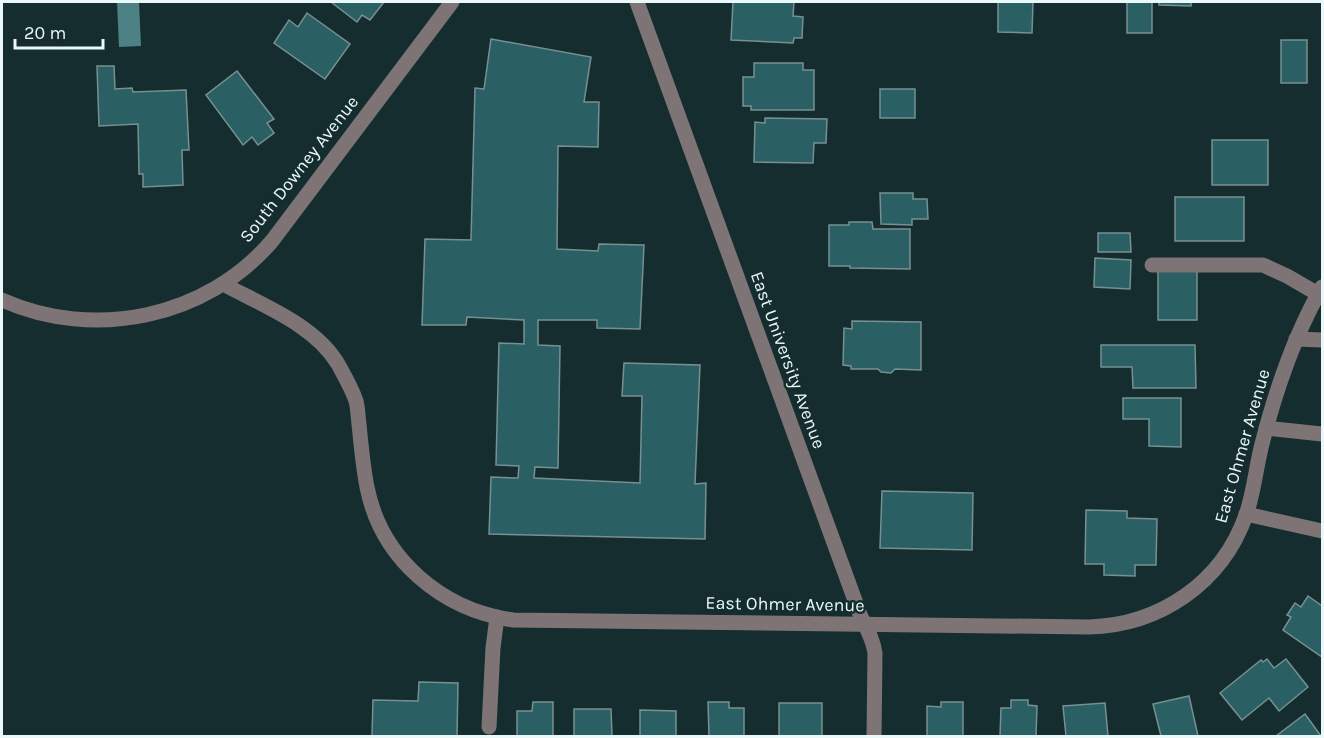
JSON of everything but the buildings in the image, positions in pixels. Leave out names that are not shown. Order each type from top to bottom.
[{"type":"street","name":"South Downey Avenue","points":[[2,300],[59,317],[103,320],[130,318],[159,312],[185,303],[223,284],[248,265],[272,241],[452,2]]},
{"type":"street","name":"East University Avenue","points":[[637,2],[861,617],[870,632],[875,653],[874,736]]},
{"type":"street","points":[[1152,265],[1263,265],[1320,290]]},
{"type":"street","name":"East Ohmer Avenue","points":[[223,284],[297,323],[329,352],[337,363],[356,402],[367,488],[375,515],[387,540],[413,572],[434,590],[471,610],[513,620],[1089,627],[1105,627],[1131,622],[1158,612],[1194,591],[1230,549],[1246,514],[1266,428],[1285,364],[1320,290]]},
{"type":"street","points":[[1296,339],[1323,340]]},
{"type":"street","points":[[1266,428],[1323,434]]},
{"type":"street","points":[[1246,514],[1323,531]]},
{"type":"street","points":[[489,727],[497,617]]},
{"type":"water","points":[[117,2],[139,2],[141,46],[119,47]]}]
